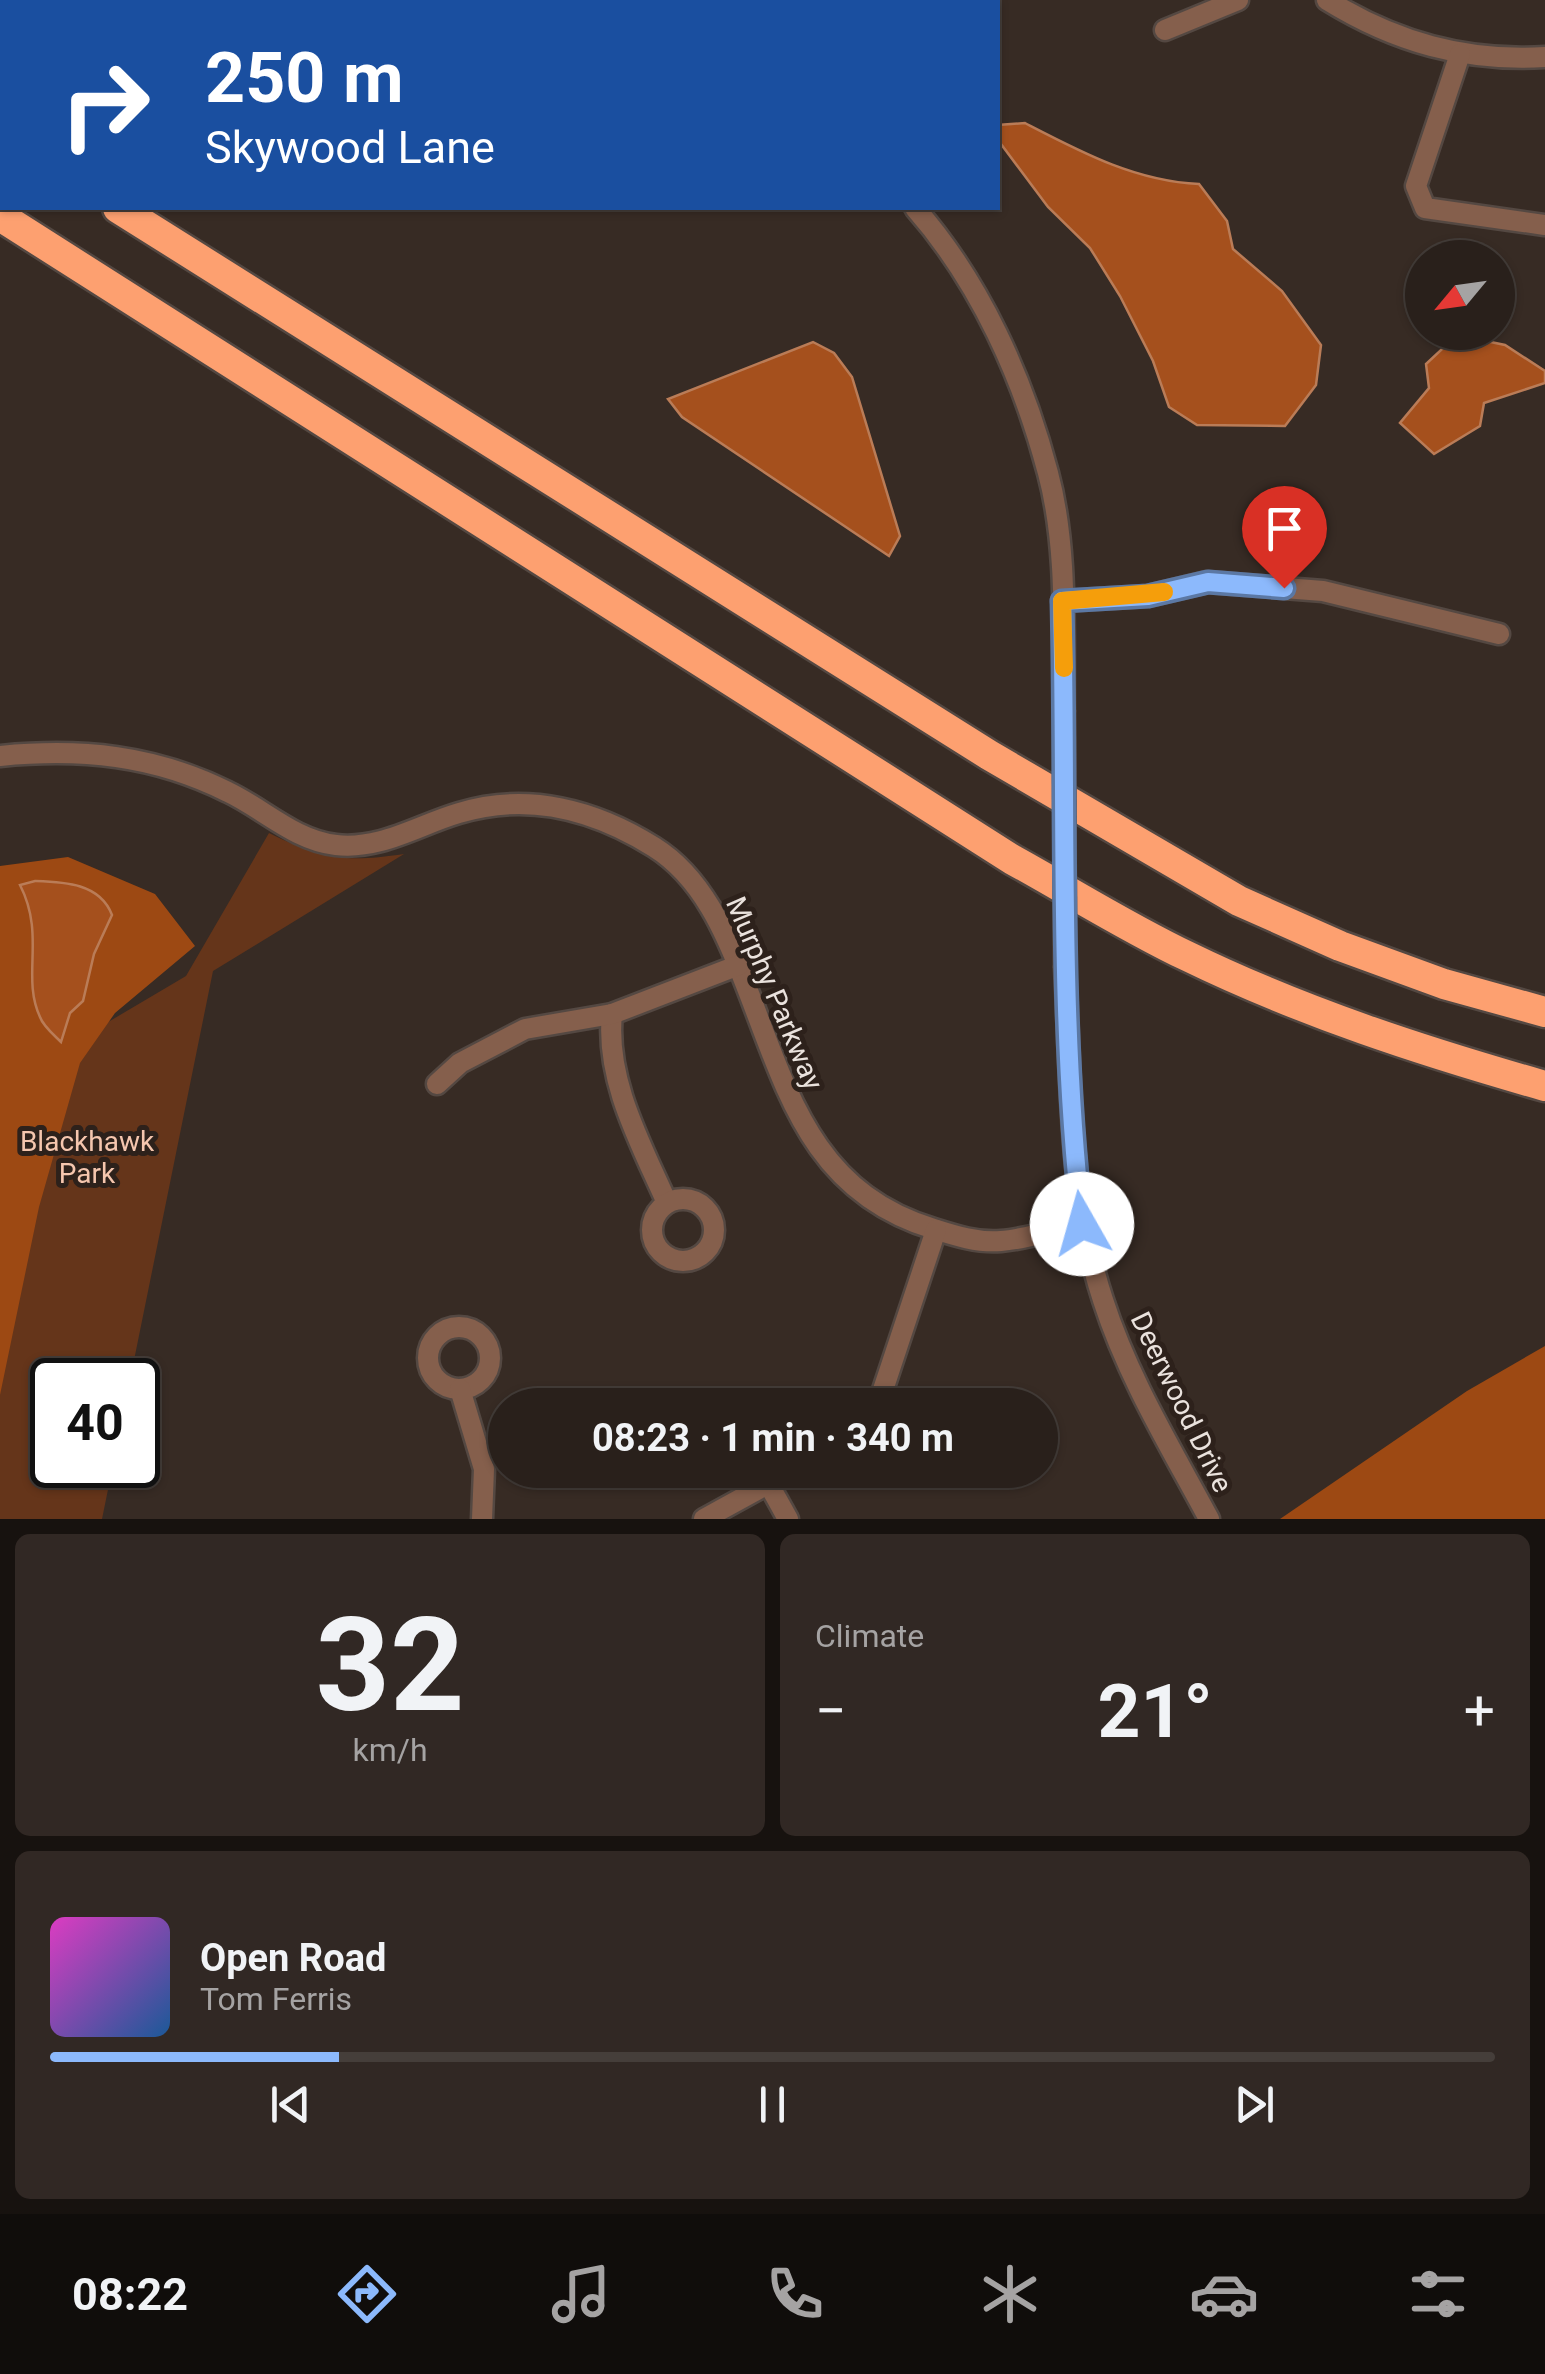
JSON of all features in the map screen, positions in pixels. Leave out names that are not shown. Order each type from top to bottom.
[{"type":"highway","points":[[121,210],[989,755],[1239,901],[1409,971],[1545,1012]]},
{"type":"highway","points":[[0,216],[1065,889],[1185,956],[1308,1009],[1433,1054],[1545,1086]]},
{"type":"street","points":[[1164,30],[1238,0]]},
{"type":"street","points":[[1328,0],[1409,41],[1460,54],[1545,58]]},
{"type":"street","points":[[1460,54],[1416,186],[1424,208],[1454,216],[1545,225]]},
{"type":"street","name":"Deerwood Drive","points":[[918,210],[940,236],[1007,350],[1049,475],[1062,601],[1065,968],[1074,1151],[1082,1224],[1102,1300],[1129,1370],[1210,1519]]},
{"type":"street","points":[[1062,601],[1148,596],[1208,582],[1323,591],[1498,634]]},
{"type":"street","name":"Murphy Parkway","points":[[0,756],[63,750],[139,760],[230,792],[296,833],[337,845],[388,841],[459,813],[498,805],[547,805],[593,814],[658,849],[706,899],[738,965],[798,1118],[821,1154],[854,1188],[903,1220],[964,1238],[1001,1241],[1082,1224]]},
{"type":"street","points":[[438,1084],[460,1063],[525,1029],[612,1014],[738,965]]},
{"type":"street","points":[[612,1014],[609,1044],[620,1088],[667,1203]]},
{"type":"street","points":[[884,1388],[936,1230]]},
{"type":"street","points":[[460,1389],[484,1469],[482,1519]]},
{"type":"street","points":[[704,1519],[761,1488]]},
{"type":"street","points":[[770,1488],[788,1519]]},
{"type":"green space","name":"Blackhawk Park","points":[[269,833],[334,857],[404,854],[213,971],[134,1358],[30,1358],[30,1488],[108,1488],[102,1519],[0,1519],[0,1105],[27,1070],[186,976]]},
{"type":"shaded area","points":[[1025,123],[1131,171],[1199,184],[1227,221],[1233,249],[1282,291],[1321,345],[1316,385],[1285,426],[1197,425],[1169,407],[1153,361],[1120,296],[1090,248],[1048,207],[1000,143],[1000,125]]},
{"type":"shaded area","points":[[813,342],[834,353],[852,377],[900,536],[889,556],[682,417],[668,399]]},
{"type":"shaded area","points":[[1441,350],[1513,350],[1545,371],[1545,383],[1484,403],[1480,426],[1434,454],[1400,423],[1429,388],[1426,364]]},
{"type":"shaded area","points":[[68,857],[155,894],[195,946],[115,1013],[80,1063],[39,1207],[0,1395],[0,866]]},
{"type":"shaded area","points":[[35,881],[90,890],[112,915],[94,954],[83,1001],[70,1013],[61,1042],[44,1024],[35,1002],[31,921],[20,885]]},
{"type":"shaded area","points":[[1545,1346],[1545,1519],[1280,1519],[1467,1391]]},
{"type":"slow traffic","points":[[1064,668],[1062,601],[1164,592]]},
{"type":"route","points":[[1082,1224],[1074,1151],[1065,968],[1062,601],[1148,596],[1208,582],[1284,588]]}]
